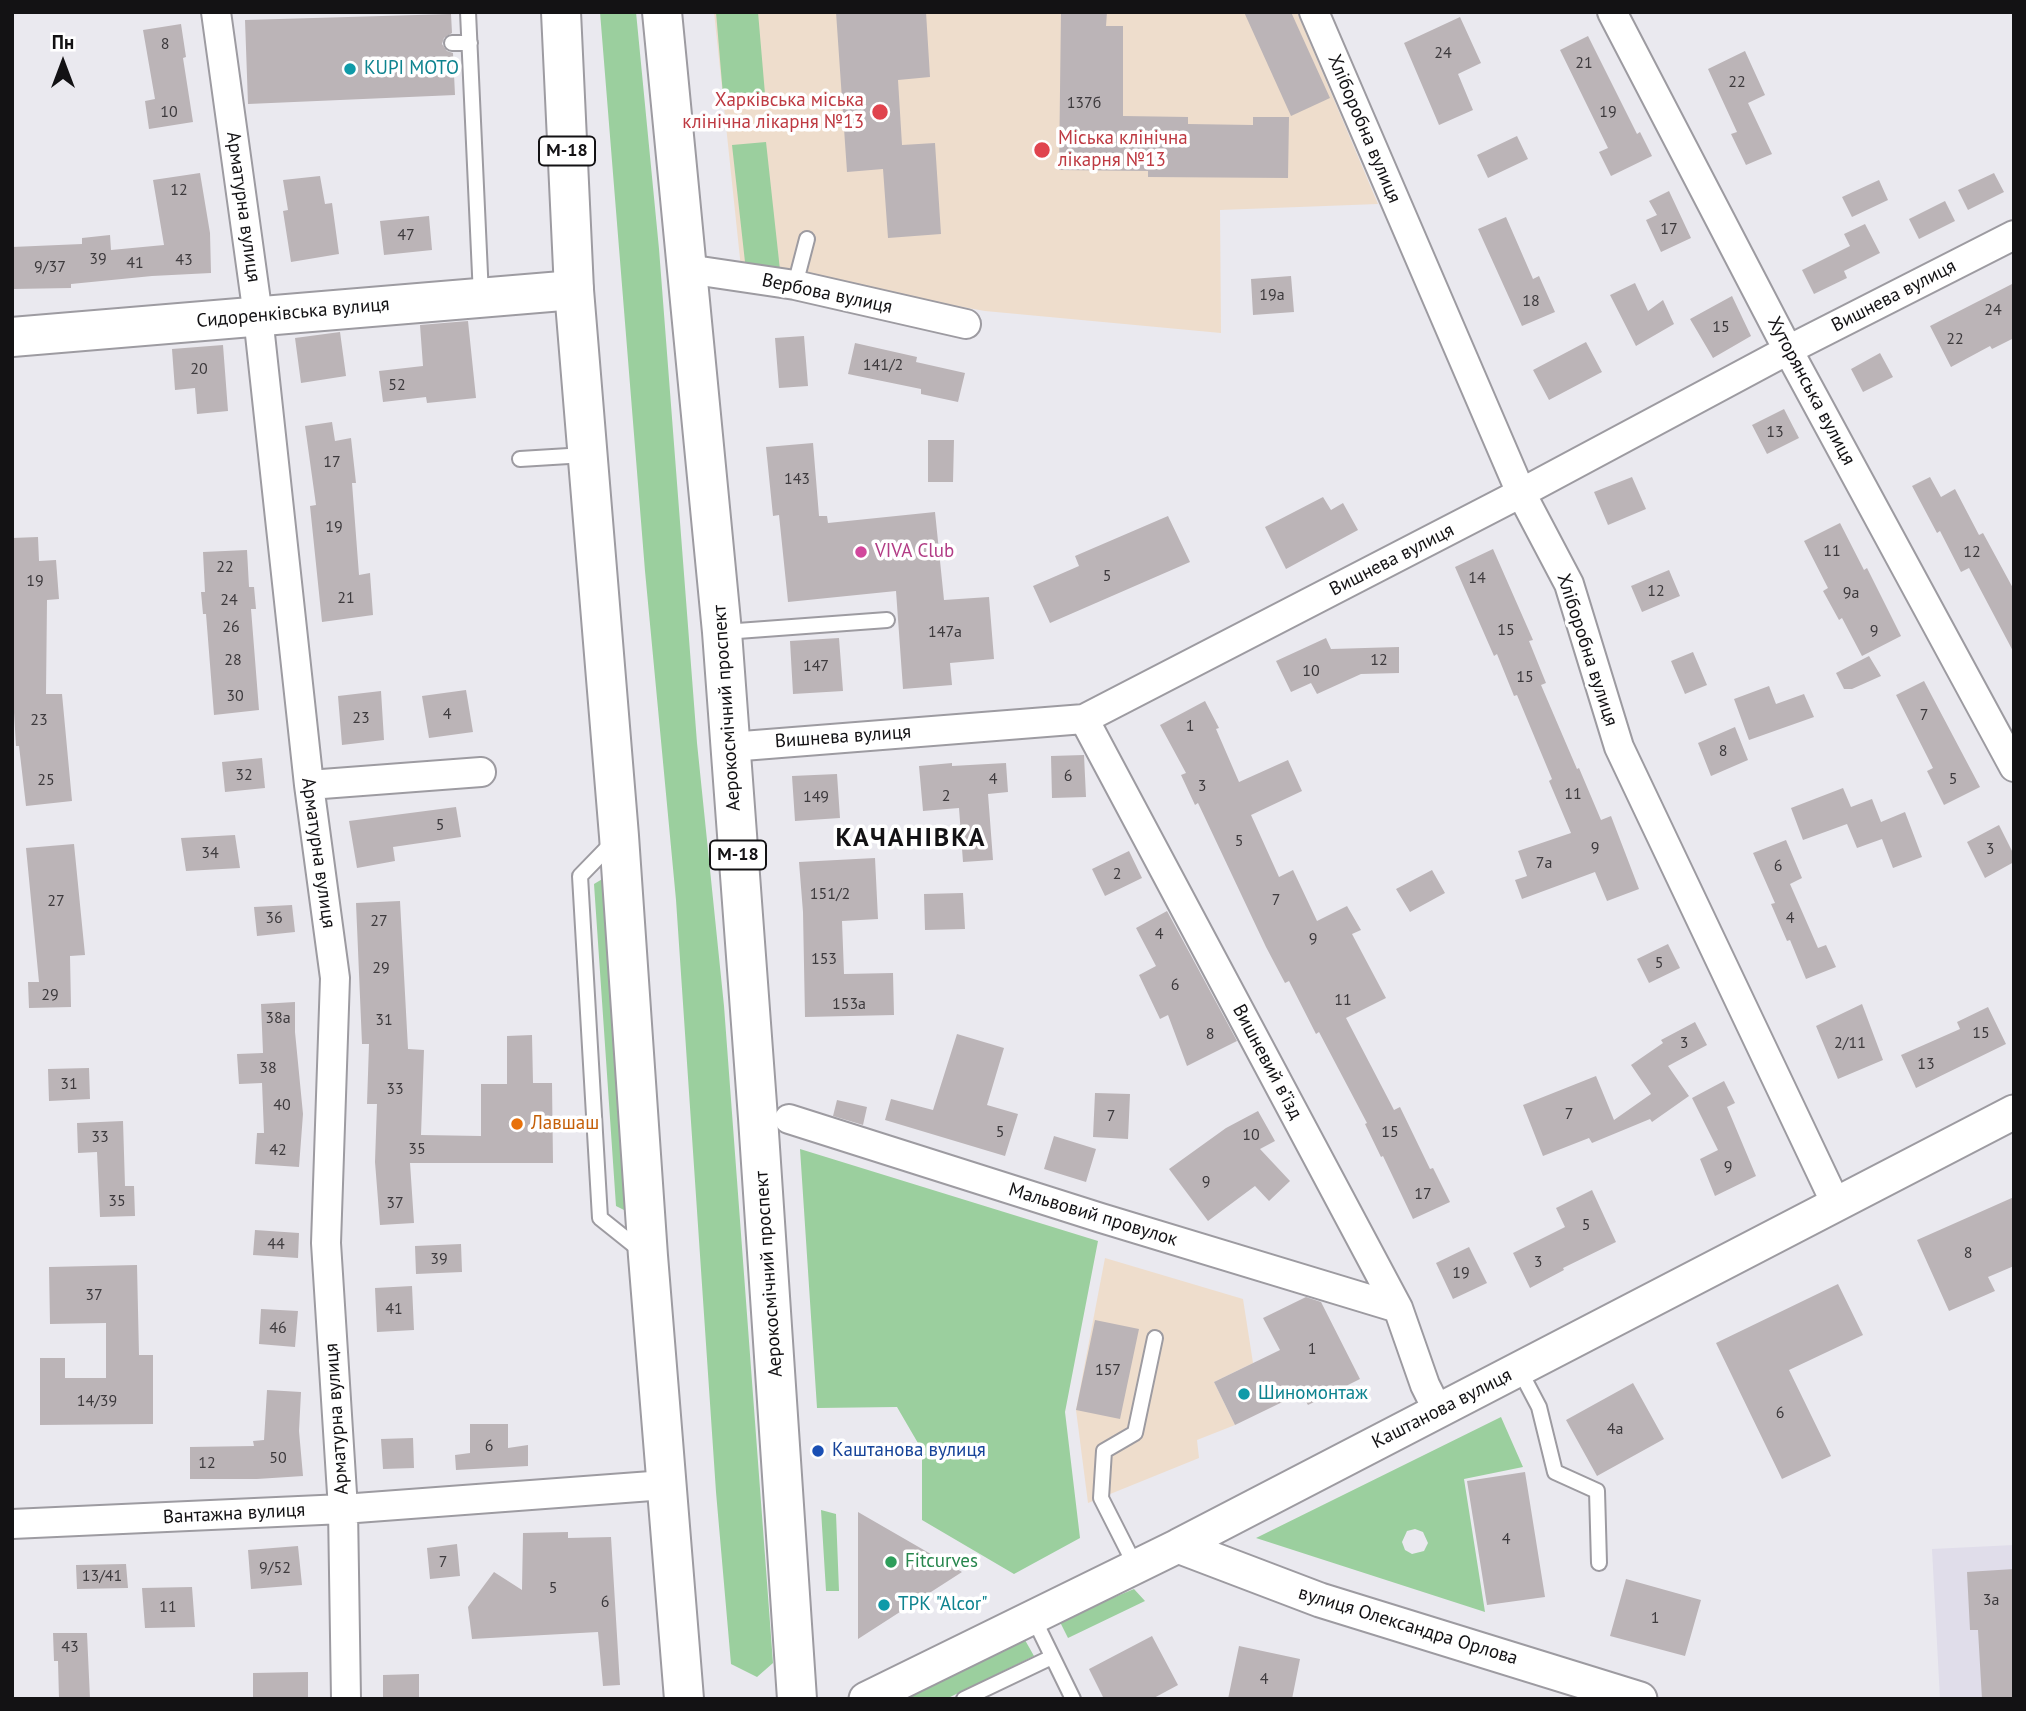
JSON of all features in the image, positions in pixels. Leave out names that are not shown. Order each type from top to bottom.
[{"type":"main road","name":"М-18","points":[[561,12],[573,290],[619,836],[665,1485],[684,1699]]},
{"type":"main road","name":"Аерокосмічний проспект","points":[[662,12],[723,632],[797,1699]]},
{"type":"main road","name":"Сидоренківська вулиця","points":[[12,337],[573,290]]},
{"type":"street","name":"Арматурна вулиця","points":[[216,12],[258,316],[309,785],[335,978],[326,1243],[343,1509],[346,1699]]},
{"type":"street","name":"Хліборобна вулиця","points":[[1314,12],[1521,493],[1569,584],[1619,747],[1837,1206]]},
{"type":"street","name":"Хуторянська вулиця","points":[[1612,12],[1788,350],[2014,767]]},
{"type":"street","name":"Вишнева вулиця","points":[[730,747],[1084,719],[1521,493],[1788,350],[2014,235]]},
{"type":"street","name":"Вербова вулиця","points":[[687,269],[794,285],[966,324]]},
{"type":"street","name":"Вишневий в’їзд","points":[[1084,719],[1398,1308],[1425,1385],[1438,1411]]},
{"type":"street","points":[[309,785],[481,772]]},
{"type":"street","name":"Каштанова вулиця","points":[[866,1699],[1178,1546],[2014,1112]]},
{"type":"street","name":"Мальвовий провулок","points":[[789,1119],[1398,1308]]},
{"type":"street","name":"Вантажна вулиця","points":[[12,1524],[343,1509],[665,1485]]},
{"type":"street","name":"вулиця Олександра Орлова","points":[[1178,1546],[1320,1600],[1607,1694],[1640,1699]]},
{"type":"lane","points":[[468,12],[482,297]]},
{"type":"lane","points":[[452,43],[470,43]]},
{"type":"lane","points":[[794,285],[807,239]]},
{"type":"lane","points":[[520,459],[588,455]]},
{"type":"lane","points":[[723,632],[887,620]]},
{"type":"lane","points":[[1136,1567],[1101,1498],[1104,1451],[1135,1433],[1155,1338]]},
{"type":"lane","points":[[1519,1370],[1539,1407],[1555,1472],[1597,1491],[1599,1563]]},
{"type":"lane","points":[[1033,1617],[1073,1699]]},
{"type":"lane","points":[[964,1699],[1052,1657]]},
{"type":"shaded area","name":"Міська клінічна лікарня №13","points":[[714,12],[1297,12],[1378,204],[1220,210],[1221,333],[985,311],[741,268]]},
{"type":"shaded area","points":[[1105,1258],[1243,1299],[1253,1363],[1214,1382],[1235,1425],[1197,1440],[1199,1458],[1088,1503],[1076,1410]]},
{"type":"shaded area","points":[[2014,1545],[2014,1699],[1940,1699],[1932,1549]]},
{"type":"green space","points":[[600,12],[636,12],[659,249],[697,743],[724,1006],[773,1663],[757,1677],[731,1664],[716,1492],[676,900],[645,571]]},
{"type":"green space","points":[[716,12],[758,12],[765,94],[723,95]]},
{"type":"green space","points":[[766,142],[780,270],[745,262],[732,145]]},
{"type":"green space","points":[[604,878],[626,1211],[616,1206],[594,884]]},
{"type":"green space","points":[[800,1149],[1098,1241],[1065,1412],[1080,1538],[1014,1574],[922,1520],[922,1450],[897,1407],[817,1408]]},
{"type":"green space","points":[[1501,1417],[1523,1467],[1464,1479],[1485,1612],[1256,1538]],"holes":[[[1415,1529],[1423,1532],[1428,1543],[1424,1551],[1412,1554],[1405,1550],[1402,1542],[1407,1531]]]},
{"type":"green space","points":[[821,1510],[836,1514],[839,1591],[826,1591]]},
{"type":"green space","points":[[1134,1589],[1145,1601],[1068,1638],[1059,1620]]},
{"type":"green space","points":[[1021,1633],[1034,1656],[946,1699],[893,1699]]},
{"type":"building","name":"Харківська міська клінічна лікарня №13","points":[[836,12],[926,12],[930,77],[898,80],[902,145],[935,143],[941,234],[888,238],[883,169],[847,172]]},
{"type":"building","points":[[1061,12],[1107,12],[1106,26],[1123,26],[1123,116],[1188,117],[1188,124],[1253,125],[1253,117],[1289,117],[1288,178],[1148,177],[1148,171],[1059,170]]},
{"type":"building","points":[[1244,12],[1291,12],[1330,98],[1291,116]]},
{"type":"building","name":"KUPI MOTO","points":[[451,14],[452,33],[444,38],[442,44],[447,51],[453,53],[455,95],[248,104],[245,20]]},
{"type":"building","points":[[1460,17],[1481,63],[1458,74],[1473,110],[1439,125],[1404,43]]},
{"type":"building","points":[[181,24],[186,57],[183,58],[193,122],[149,129],[145,101],[155,99],[143,30]]},
{"type":"building","points":[[1588,36],[1637,134],[1640,132],[1652,156],[1611,176],[1599,152],[1608,148],[1560,50]]},
{"type":"building","points":[[1745,51],[1765,95],[1748,103],[1772,154],[1746,165],[1731,134],[1737,132],[1708,69]]},
{"type":"building","points":[[1517,136],[1528,159],[1488,178],[1477,155]]},
{"type":"building","points":[[200,173],[210,233],[211,273],[71,284],[71,288],[12,289],[12,247],[82,244],[82,238],[110,235],[111,250],[164,245],[153,180]]},
{"type":"building","points":[[1994,173],[2004,192],[1968,210],[1958,190]]},
{"type":"building","points":[[320,176],[325,204],[332,203],[339,254],[291,262],[283,211],[288,210],[283,180]]},
{"type":"building","points":[[1879,180],[1888,200],[1852,217],[1842,197]]},
{"type":"building","points":[[1669,191],[1691,238],[1661,252],[1646,220],[1657,215],[1649,201]]},
{"type":"building","points":[[1945,201],[1955,221],[1919,239],[1909,219]]},
{"type":"building","points":[[429,216],[432,250],[384,255],[380,221]]},
{"type":"building","points":[[1506,217],[1533,279],[1539,276],[1555,312],[1522,326],[1478,229]]},
{"type":"building","points":[[1865,224],[1880,253],[1844,271],[1847,278],[1814,294],[1802,270],[1850,246],[1844,234]]},
{"type":"building","points":[[1291,276],[1294,312],[1253,315],[1251,279]]},
{"type":"building","points":[[1635,283],[1648,311],[1663,300],[1674,324],[1636,346],[1610,295]]},
{"type":"building","points":[[2014,283],[2014,338],[1992,349],[1990,346],[1951,367],[1930,326]]},
{"type":"building","points":[[1732,296],[1751,336],[1713,358],[1690,319]]},
{"type":"building","points":[[468,321],[476,398],[427,403],[426,397],[383,402],[379,371],[423,366],[420,325]]},
{"type":"building","points":[[340,332],[346,376],[301,383],[295,338]]},
{"type":"building","points":[[804,336],[808,386],[779,388],[775,338]]},
{"type":"building","points":[[1586,342],[1602,372],[1549,400],[1533,370]]},
{"type":"building","points":[[855,343],[917,357],[916,362],[965,373],[958,402],[921,394],[921,389],[848,374]]},
{"type":"building","points":[[223,345],[228,411],[197,414],[195,388],[175,390],[172,349]]},
{"type":"building","points":[[1880,353],[1893,377],[1863,392],[1851,369]]},
{"type":"building","points":[[1784,409],[1799,438],[1767,454],[1752,425]]},
{"type":"building","points":[[332,422],[335,441],[351,438],[356,483],[352,483],[359,575],[370,573],[373,615],[322,622],[310,506],[316,505],[305,426]]},
{"type":"building","points":[[928,440],[954,440],[953,482],[928,482]]},
{"type":"building","points":[[813,443],[819,516],[827,516],[828,523],[935,512],[944,600],[989,597],[994,659],[950,663],[952,685],[903,689],[896,591],[788,602],[779,515],[773,516],[766,447]]},
{"type":"building","points":[[1632,477],[1646,509],[1608,525],[1594,492]]},
{"type":"building","points":[[1930,477],[1941,497],[1955,489],[1979,535],[1983,533],[2014,590],[2014,653],[1969,568],[1961,572],[1912,486]]},
{"type":"building","points":[[1323,497],[1331,510],[1343,503],[1358,530],[1286,569],[1265,527]]},
{"type":"building","points":[[1168,516],[1190,562],[1050,623],[1033,586],[1079,566],[1075,556]]},
{"type":"building","points":[[1840,523],[1864,570],[1867,568],[1901,636],[1862,656],[1842,618],[1839,620],[1823,591],[1828,588],[1804,541]]},
{"type":"building","points":[[38,537],[39,561],[56,560],[59,599],[47,600],[46,694],[62,694],[72,801],[26,806],[19,746],[16,746],[13,696],[12,538]]},
{"type":"building","points":[[1493,549],[1533,640],[1529,641],[1546,683],[1541,685],[1577,769],[1579,768],[1601,820],[1611,816],[1639,889],[1607,901],[1595,872],[1522,899],[1515,880],[1527,876],[1518,851],[1571,833],[1517,695],[1514,696],[1497,654],[1494,656],[1455,567]]},
{"type":"building","points":[[247,550],[249,587],[254,587],[256,609],[251,609],[259,710],[214,715],[206,614],[203,614],[201,592],[205,592],[203,552]]},
{"type":"building","points":[[1669,570],[1680,596],[1642,612],[1631,586]]},
{"type":"building","points":[[839,638],[843,691],[793,694],[790,641]]},
{"type":"building","points":[[1326,638],[1331,649],[1399,647],[1399,673],[1361,674],[1317,694],[1311,683],[1291,692],[1276,661]]},
{"type":"building","points":[[1693,652],[1707,685],[1685,694],[1671,661]]},
{"type":"building","points":[[1869,656],[1881,676],[1852,689],[1844,689],[1836,673]]},
{"type":"building","points":[[1924,681],[1980,787],[1944,805],[1927,771],[1933,768],[1896,695]]},
{"type":"building","points":[[1769,686],[1776,704],[1804,694],[1814,717],[1749,740],[1734,699]]},
{"type":"building","points":[[466,690],[473,732],[429,738],[422,696]]},
{"type":"building","points":[[381,691],[384,740],[342,745],[338,696]]},
{"type":"building","points":[[1205,701],[1219,728],[1216,729],[1239,782],[1288,760],[1302,791],[1251,815],[1279,877],[1293,870],[1317,921],[1347,906],[1361,930],[1352,934],[1386,998],[1346,1018],[1394,1110],[1400,1107],[1430,1169],[1433,1168],[1450,1202],[1413,1219],[1319,1032],[1316,1034],[1289,981],[1285,983],[1266,947],[1198,803],[1195,805],[1181,775],[1186,773],[1160,725]]},
{"type":"building","points":[[1735,727],[1748,760],[1711,776],[1698,743]]},
{"type":"building","points":[[1084,755],[1086,797],[1052,798],[1051,756]]},
{"type":"building","points":[[262,758],[265,788],[225,792],[222,762]]},
{"type":"building","points":[[952,763],[952,766],[1006,763],[1008,792],[988,794],[993,860],[963,862],[959,808],[923,811],[919,766]]},
{"type":"building","points":[[837,774],[840,818],[795,821],[792,776]]},
{"type":"building","points":[[1843,788],[1851,807],[1872,799],[1881,822],[1905,812],[1922,857],[1893,868],[1882,839],[1857,848],[1847,824],[1803,840],[1791,808]]},
{"type":"building","points":[[456,807],[461,837],[393,847],[395,861],[357,868],[349,821]]},
{"type":"building","points":[[1999,825],[2014,855],[2014,862],[1985,878],[1967,842]]},
{"type":"building","points":[[235,835],[240,868],[186,871],[181,838]]},
{"type":"building","points":[[1786,840],[1802,878],[1790,884],[1818,948],[1826,945],[1836,967],[1806,979],[1771,904],[1775,903],[1753,853]]},
{"type":"building","points":[[74,844],[85,955],[70,956],[71,1007],[29,1008],[28,982],[39,982],[26,848]]},
{"type":"building","points":[[1129,851],[1142,878],[1105,896],[1092,869]]},
{"type":"building","points":[[875,858],[878,919],[842,921],[844,974],[893,973],[894,1015],[805,1017],[799,862]]},
{"type":"building","points":[[1432,870],[1445,893],[1410,912],[1396,889]]},
{"type":"building","points":[[963,893],[965,929],[925,930],[924,894]]},
{"type":"building","points":[[400,901],[408,1049],[424,1050],[421,1135],[481,1136],[481,1084],[507,1084],[507,1036],[532,1035],[533,1083],[552,1083],[553,1163],[410,1163],[414,1223],[380,1225],[375,1162],[377,1104],[367,1104],[369,1044],[362,1044],[356,903]]},
{"type":"building","points":[[292,905],[295,932],[257,936],[254,907]]},
{"type":"building","points":[[1167,911],[1237,1041],[1187,1066],[1168,1015],[1160,1019],[1139,975],[1156,966],[1136,928]]},
{"type":"building","points":[[1668,944],[1680,968],[1649,983],[1637,959]]},
{"type":"building","points":[[295,1002],[295,1032],[303,1114],[299,1167],[255,1164],[257,1133],[264,1133],[262,1083],[239,1084],[237,1054],[263,1053],[261,1004]]},
{"type":"building","points":[[1862,1004],[1883,1060],[1838,1079],[1816,1026]]},
{"type":"building","points":[[1988,1007],[2006,1044],[1916,1088],[1901,1055],[1960,1029],[1957,1022]]},
{"type":"building","points":[[1695,1022],[1707,1045],[1668,1066],[1689,1096],[1652,1122],[1650,1119],[1592,1143],[1589,1138],[1543,1156],[1523,1105],[1596,1076],[1614,1120],[1651,1094],[1631,1065],[1663,1043],[1661,1040]]},
{"type":"building","points":[[957,1034],[1004,1048],[987,1105],[1018,1114],[1005,1156],[885,1120],[891,1099],[933,1110]]},
{"type":"building","points":[[89,1068],[90,1099],[49,1101],[48,1069]]},
{"type":"building","points":[[1724,1081],[1735,1103],[1727,1107],[1756,1176],[1715,1196],[1700,1159],[1718,1150],[1692,1098]]},
{"type":"building","points":[[1095,1093],[1130,1094],[1128,1139],[1093,1137]]},
{"type":"building","points":[[837,1100],[867,1107],[863,1125],[833,1116]]},
{"type":"building","points":[[1258,1111],[1275,1141],[1260,1149],[1290,1181],[1269,1201],[1255,1186],[1208,1221],[1169,1169],[1226,1128]]},
{"type":"building","points":[[123,1121],[125,1186],[134,1186],[135,1216],[100,1217],[97,1152],[78,1153],[77,1123]]},
{"type":"building","points":[[1054,1136],[1096,1149],[1086,1182],[1044,1169]]},
{"type":"building","points":[[1592,1190],[1616,1242],[1530,1288],[1513,1253],[1565,1227],[1556,1208]]},
{"type":"building","points":[[2014,1197],[2014,1266],[1988,1277],[1995,1291],[1949,1311],[1917,1240]]},
{"type":"building","points":[[255,1230],[299,1233],[298,1258],[253,1255]]},
{"type":"building","points":[[461,1244],[462,1272],[416,1274],[415,1246]]},
{"type":"building","points":[[1469,1247],[1487,1283],[1453,1299],[1436,1263]]},
{"type":"building","points":[[137,1265],[139,1355],[153,1355],[153,1424],[40,1425],[40,1358],[65,1358],[65,1378],[106,1378],[106,1323],[50,1324],[49,1267]]},
{"type":"building","points":[[1838,1284],[1863,1335],[1789,1370],[1831,1456],[1782,1479],[1716,1343]]},
{"type":"building","points":[[412,1286],[414,1330],[377,1332],[375,1288]]},
{"type":"building","points":[[1306,1297],[1321,1302],[1360,1379],[1308,1405],[1301,1393],[1235,1425],[1214,1382],[1280,1350],[1263,1318]]},
{"type":"building","points":[[261,1309],[298,1311],[295,1347],[259,1344]]},
{"type":"building","points":[[1095,1320],[1139,1329],[1120,1419],[1076,1410]]},
{"type":"building","points":[[1633,1383],[1664,1439],[1597,1476],[1566,1420]]},
{"type":"building","points":[[267,1390],[301,1392],[299,1431],[303,1476],[190,1479],[190,1447],[254,1446],[253,1441],[264,1440]]},
{"type":"building","points":[[470,1424],[508,1424],[508,1448],[528,1445],[528,1466],[456,1470],[455,1455],[470,1453]]},
{"type":"building","points":[[413,1438],[414,1468],[383,1469],[381,1439]]},
{"type":"building","points":[[1525,1472],[1545,1597],[1487,1605],[1467,1481]]},
{"type":"building","name":"ТРК \"Alcor\"","points":[[858,1512],[962,1572],[858,1639]]},
{"type":"building","points":[[568,1532],[568,1538],[611,1537],[620,1685],[603,1686],[598,1632],[472,1639],[468,1607],[494,1572],[522,1590],[523,1533]]},
{"type":"building","points":[[457,1544],[460,1576],[430,1579],[427,1548]]},
{"type":"building","points":[[298,1546],[302,1585],[251,1589],[248,1550]]},
{"type":"building","points":[[126,1564],[128,1588],[77,1589],[76,1565]]},
{"type":"building","points":[[2014,1569],[2014,1699],[1982,1699],[1978,1630],[1970,1630],[1967,1572]]},
{"type":"building","points":[[1626,1579],[1701,1600],[1685,1656],[1610,1636]]},
{"type":"building","points":[[192,1587],[195,1627],[145,1628],[142,1588]]},
{"type":"building","points":[[53,1633],[87,1633],[90,1699],[59,1699],[58,1661],[54,1661]]},
{"type":"building","points":[[1152,1636],[1178,1685],[1152,1699],[1104,1699],[1089,1669]]},
{"type":"building","points":[[1239,1646],[1300,1659],[1292,1699],[1228,1699]]},
{"type":"building","points":[[308,1672],[308,1699],[253,1699],[253,1673]]},
{"type":"building","points":[[419,1674],[419,1699],[383,1699],[383,1675]]},
{"type":"place","name":"KUPI MOTO","points":[[350,69]]},
{"type":"place","name":"Харківська міська клінічна лікарня №13","points":[[880,112]]},
{"type":"place","name":"Міська клінічна лікарня №13","points":[[1042,150]]},
{"type":"place","name":"VIVA Club","points":[[861,552]]},
{"type":"place","name":"Лавшаш","points":[[517,1124]]},
{"type":"place","name":"Шиномонтаж","points":[[1244,1394]]},
{"type":"place","name":"Каштанова вулиця","points":[[818,1451]]},
{"type":"place","name":"Fitcurves","points":[[891,1562]]},
{"type":"place","name":"ТРК \"Alcor\"","points":[[884,1605]]},
{"type":"district","name":"КАЧАНІВКА","points":[[911,839]]}]
